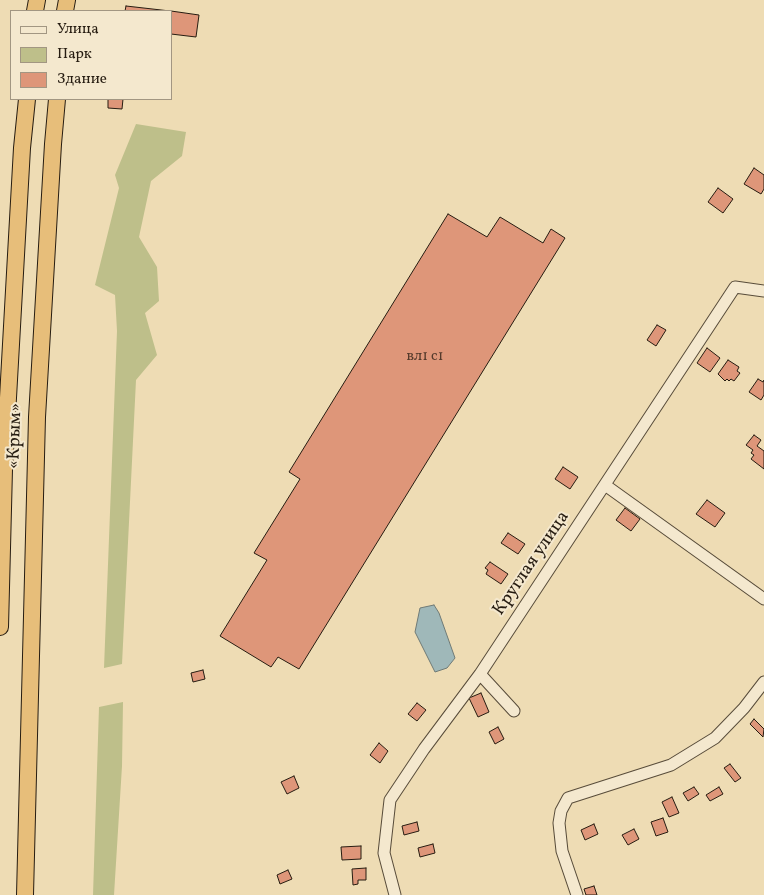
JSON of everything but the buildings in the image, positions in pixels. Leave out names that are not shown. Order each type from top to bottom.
[{"type":"highway","name":"«Крым»","points":[[0,628],[4,469],[22,148],[27,100]]},
{"type":"highway","name":"«Крым»","points":[[25,895],[36,417],[51,164],[57,100]]},
{"type":"street","name":"Круглая улица","points":[[395,895],[384,853],[390,800],[424,749],[480,674],[735,287],[764,291]]},
{"type":"street","points":[[605,485],[764,599]]},
{"type":"street","points":[[480,674],[514,711]]},
{"type":"street","points":[[577,895],[562,850],[558,824],[561,811],[568,798],[671,765],[715,738],[744,708],[764,682]]},
{"type":"green space","points":[[136,124],[186,132],[182,156],[151,181],[139,237],[157,267],[159,301],[145,313],[157,355],[136,380],[122,664],[104,668],[117,331],[115,295],[95,285],[119,188],[115,175]]},
{"type":"green space","points":[[123,702],[122,766],[114,895],[93,895],[99,707]]},
{"type":"water","points":[[434,605],[439,613],[455,658],[447,668],[435,672],[415,632],[420,608]]}]
